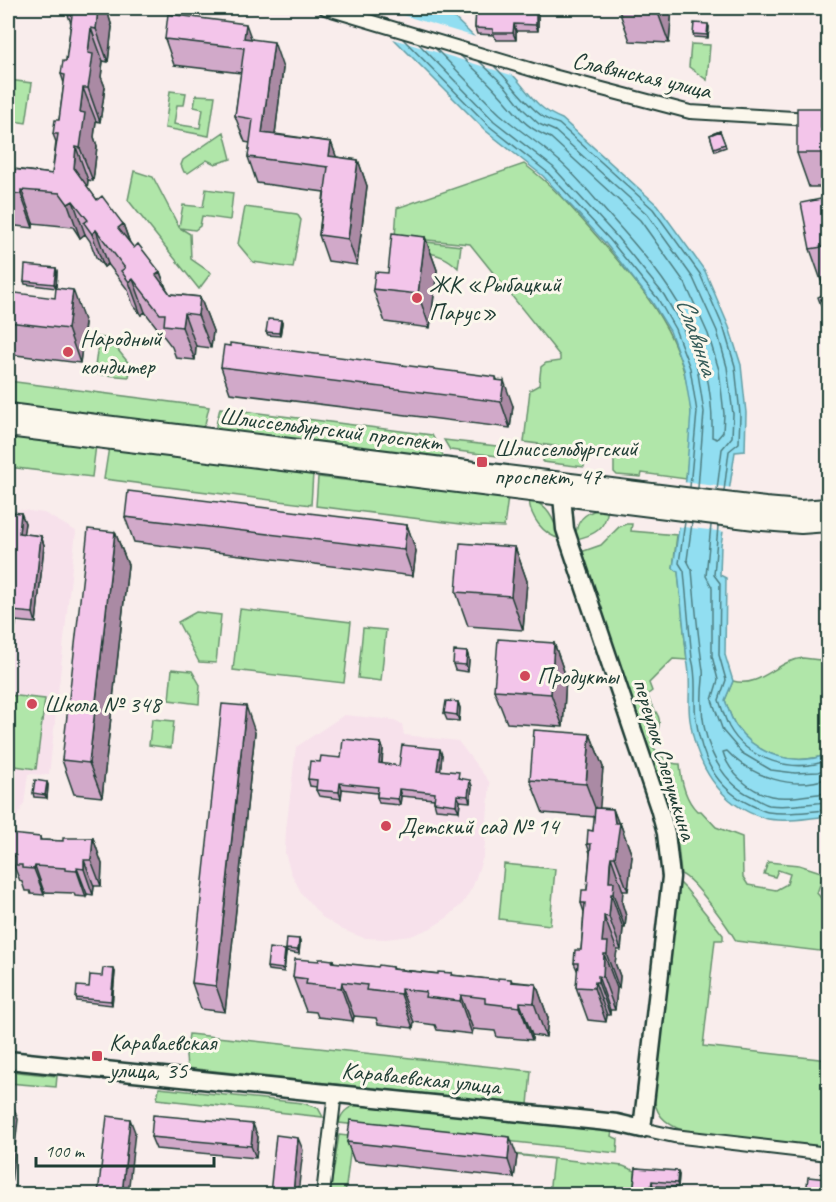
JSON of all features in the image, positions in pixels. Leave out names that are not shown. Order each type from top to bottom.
[{"type":"main road","name":"Шлиссельбургский проспект","points":[[8,413],[562,489]]},
{"type":"main road","name":"Шлиссельбургский проспект","points":[[8,427],[764,514]]},
{"type":"main road","points":[[764,514],[828,508]]},
{"type":"main road","points":[[764,514],[801,524],[828,522]]},
{"type":"street","name":"Славянская улица","points":[[325,8],[553,76],[690,112],[828,120]]},
{"type":"street","name":"переулок Слепушкина","points":[[562,489],[566,529],[659,808],[669,854],[671,877],[642,1129]]},
{"type":"street","name":"Караваевская улица","points":[[8,1060],[617,1123],[674,1136],[828,1154]]},
{"type":"street","points":[[323,1194],[335,1093]]},
{"type":"shaded area","name":"Школа № 348","points":[[8,508],[44,513],[76,531],[49,775],[28,774],[24,804],[8,826]]},
{"type":"shaded area","name":"Детский сад № 14","points":[[344,715],[394,720],[402,724],[404,735],[458,741],[490,783],[484,854],[473,886],[463,903],[448,917],[431,928],[411,936],[386,939],[364,938],[343,930],[322,917],[302,894],[291,873],[285,853],[296,747]]},
{"type":"green space","points":[[691,44],[710,45],[707,80],[689,67]]},
{"type":"green space","points":[[8,80],[32,83],[26,123],[8,120]]},
{"type":"green space","points":[[170,91],[186,93],[184,105],[177,105],[174,124],[200,128],[203,109],[194,107],[196,95],[215,96],[209,136],[165,128]]},
{"type":"green space","points":[[224,132],[231,159],[215,164],[207,160],[188,173],[184,172],[181,165],[183,160]]},
{"type":"green space","points":[[524,164],[565,201],[618,261],[648,299],[672,339],[681,361],[691,411],[686,479],[642,473],[641,477],[617,475],[614,472],[614,454],[524,442],[530,390],[539,385],[541,367],[546,363],[560,361],[560,356],[470,244],[395,237],[397,208]]},
{"type":"green space","points":[[134,171],[153,177],[179,227],[183,205],[203,207],[206,189],[233,193],[230,220],[202,216],[200,226],[195,230],[180,228],[190,234],[191,259],[211,273],[199,289],[128,200]]},
{"type":"green space","points":[[245,207],[297,214],[301,220],[293,268],[253,262],[238,244]]},
{"type":"green space","points":[[426,242],[461,246],[458,268],[443,257],[425,252]]},
{"type":"green space","points":[[99,337],[109,339],[131,366],[129,377],[94,374]]},
{"type":"green space","points":[[8,381],[209,407],[205,424],[201,429],[8,405]]},
{"type":"green space","points":[[220,408],[432,435],[445,459],[216,431]]},
{"type":"green space","points":[[8,435],[96,445],[92,477],[8,467]]},
{"type":"green space","points":[[444,440],[514,448],[513,458],[450,450]]},
{"type":"green space","points":[[109,447],[313,473],[311,505],[104,479]]},
{"type":"green space","points":[[544,453],[585,458],[584,467],[543,462]]},
{"type":"green space","points":[[318,477],[360,482],[361,478],[508,497],[504,527],[477,526],[316,506]]},
{"type":"green space","points":[[529,499],[546,510],[561,539],[549,534],[535,519]]},
{"type":"green space","points":[[600,509],[608,509],[602,526],[594,533],[576,539],[581,519]]},
{"type":"green space","points":[[632,524],[631,531],[677,535],[673,568],[678,571],[687,660],[673,659],[649,683],[652,691],[648,694],[650,703],[659,719],[658,729],[653,731],[652,746],[668,761],[680,764],[684,789],[689,801],[697,811],[701,811],[716,827],[742,837],[743,877],[748,885],[776,890],[787,884],[790,874],[778,870],[775,877],[764,874],[768,862],[799,865],[824,873],[817,893],[828,907],[828,952],[736,941],[702,894],[681,874],[673,823],[581,552],[601,545],[619,527]]},
{"type":"green space","points":[[240,609],[351,622],[344,683],[233,670]]},
{"type":"green space","points":[[196,612],[221,615],[216,663],[199,662],[178,622]]},
{"type":"green space","points":[[363,628],[386,630],[381,681],[358,678]]},
{"type":"green space","points":[[803,658],[828,661],[828,754],[815,758],[790,759],[765,751],[744,736],[734,723],[725,700],[733,681],[752,681],[785,664]]},
{"type":"green space","points":[[172,669],[192,671],[200,685],[199,704],[169,700]]},
{"type":"green space","points":[[8,695],[45,699],[36,769],[8,765]]},
{"type":"green space","points":[[152,719],[174,721],[171,748],[149,745]]},
{"type":"green space","points":[[504,864],[555,869],[550,925],[499,919]]},
{"type":"green space","points":[[675,882],[680,883],[686,889],[723,935],[723,940],[715,940],[703,1046],[828,1060],[828,1147],[684,1131],[671,1125],[658,1112],[654,1092]]},
{"type":"green space","points":[[189,1034],[531,1071],[528,1105],[187,1068]]},
{"type":"green space","points":[[8,1071],[57,1076],[56,1087],[8,1083]]},
{"type":"green space","points":[[159,1088],[302,1103],[318,1108],[323,1117],[157,1099]]},
{"type":"green space","points":[[359,1104],[612,1131],[611,1136],[618,1139],[617,1153],[339,1123],[346,1110]]},
{"type":"green space","points":[[339,1135],[623,1166],[638,1172],[635,1194],[549,1194],[553,1159],[352,1138],[345,1194],[330,1194]]},
{"type":"water","name":"Славянка","points":[[368,8],[444,8],[514,76],[540,106],[562,119],[657,205],[705,271],[729,327],[741,365],[746,413],[745,451],[735,452],[721,545],[720,575],[726,578],[725,655],[733,681],[725,700],[736,726],[755,745],[766,751],[790,759],[815,758],[828,754],[828,816],[779,820],[764,818],[748,812],[722,793],[712,781],[698,752],[690,720],[689,675],[678,572],[673,568],[686,479],[691,412],[684,369],[670,331],[652,302],[606,244],[573,208],[543,176],[486,131],[395,40]]},
{"type":"pier","points":[[365,8],[379,8],[479,38],[518,77],[390,38]]},
{"type":"pier","points":[[682,482],[734,488],[726,532],[675,526]]},
{"type":"building","points":[[69,8],[98,8],[96,29],[91,28],[88,53],[93,54],[88,88],[83,88],[80,112],[85,113],[80,148],[76,147],[74,168],[97,200],[102,196],[123,224],[118,228],[134,248],[138,244],[160,272],[156,275],[170,294],[200,297],[198,315],[184,313],[182,327],[164,325],[165,314],[160,314],[133,279],[129,282],[121,271],[125,268],[96,230],[92,234],[84,223],[88,220],[73,201],[68,204],[60,193],[21,190],[21,194],[8,193],[8,164],[13,165],[12,169],[52,174],[58,134],[53,134],[55,120],[59,120],[65,75],[61,74],[63,61],[66,61],[72,15],[68,15]]},
{"type":"building","points":[[476,8],[536,8],[536,25],[514,24],[513,33],[493,33],[493,29],[475,28]]},
{"type":"building","points":[[618,8],[657,8],[657,10]]},
{"type":"building","points":[[822,8],[828,8],[828,25],[821,25]]},
{"type":"building","points":[[168,14],[246,24],[244,38],[274,42],[262,133],[331,142],[329,156],[358,160],[348,239],[319,235],[328,167],[248,157],[253,119],[235,116],[244,48],[165,39]]},
{"type":"building","points":[[694,23],[708,24],[707,35],[693,34]]},
{"type":"building","points":[[797,108],[821,108],[821,128],[828,128],[828,153],[797,153]]},
{"type":"building","points":[[720,131],[725,144],[714,148],[710,135]]},
{"type":"building","points":[[826,198],[828,246],[810,249],[801,203]]},
{"type":"building","points":[[392,233],[425,237],[418,294],[373,289],[375,272],[388,273]]},
{"type":"building","points":[[25,265],[56,268],[54,284],[24,281]]},
{"type":"building","points":[[56,288],[73,290],[68,329],[8,322],[8,292],[55,298]]},
{"type":"building","points":[[828,292],[828,324],[818,297]]},
{"type":"building","points":[[268,319],[281,320],[279,333],[266,332]]},
{"type":"building","points":[[230,343],[496,377],[496,380],[504,381],[501,402],[221,367],[224,345],[230,346]]},
{"type":"building","points":[[128,491],[407,525],[404,550],[125,517]]},
{"type":"building","points":[[8,512],[21,513],[19,533],[41,536],[33,613],[12,611],[10,630],[8,630]]},
{"type":"building","points":[[88,529],[115,532],[89,763],[62,760]]},
{"type":"building","points":[[460,543],[515,547],[511,596],[456,592]]},
{"type":"building","points":[[498,639],[554,643],[551,694],[494,690]]},
{"type":"building","points":[[454,651],[467,652],[466,665],[453,664]]},
{"type":"building","points":[[446,701],[458,702],[457,715],[444,713]]},
{"type":"building","points":[[222,704],[246,706],[216,986],[192,983]]},
{"type":"building","points":[[534,730],[590,734],[586,784],[530,780]]},
{"type":"building","points":[[343,739],[381,743],[379,763],[399,766],[402,745],[440,749],[437,770],[459,772],[458,778],[470,780],[468,796],[457,795],[456,805],[434,802],[435,793],[409,790],[399,789],[398,799],[377,797],[378,787],[340,783],[339,792],[316,790],[317,780],[308,779],[310,761],[320,762],[321,756],[341,758]]},
{"type":"building","points":[[35,780],[47,782],[45,795],[33,793]]},
{"type":"building","points":[[595,808],[613,809],[615,823],[620,823],[615,857],[611,857],[610,863],[609,882],[614,882],[613,894],[611,894],[609,917],[604,916],[602,942],[608,942],[607,954],[604,954],[603,977],[598,976],[598,982],[595,982],[594,988],[576,987],[578,963],[574,963],[575,950],[581,950],[585,903],[581,903],[582,890],[587,890],[591,844],[587,844],[588,830],[593,831]]},
{"type":"building","points":[[11,834],[40,837],[40,840],[63,841],[63,838],[93,838],[91,860],[84,860],[84,869],[77,868],[77,871],[35,866],[34,869],[22,868],[22,865],[16,865],[16,856],[10,856]]},
{"type":"building","points":[[287,938],[299,939],[298,950],[286,949]]},
{"type":"building","points":[[269,948],[285,950],[283,969],[267,967]]},
{"type":"building","points":[[295,959],[319,961],[319,959],[325,959],[333,960],[332,962],[378,967],[379,965],[392,967],[392,969],[438,974],[438,972],[498,980],[498,978],[511,979],[511,982],[536,984],[534,1003],[520,1002],[520,1007],[485,1003],[485,998],[461,995],[460,1001],[425,997],[426,992],[401,989],[401,994],[366,990],[367,985],[342,982],[341,988],[306,984],[307,979],[293,977]]},
{"type":"building","points":[[103,968],[114,969],[111,1001],[76,998],[77,986],[89,987],[90,975],[102,976]]},
{"type":"building","points":[[8,1106],[13,1107],[8,1162]]},
{"type":"building","points":[[153,1115],[253,1124],[251,1146],[151,1137]]},
{"type":"building","points":[[107,1116],[130,1119],[122,1194],[98,1194]]},
{"type":"building","points":[[350,1120],[510,1137],[508,1160],[347,1142]]},
{"type":"building","points":[[276,1135],[298,1138],[293,1194],[270,1194]]},
{"type":"building","points":[[636,1168],[678,1171],[677,1183],[652,1181],[650,1194],[633,1194]]},
{"type":"building","points":[[808,1177],[828,1179],[828,1194],[806,1194]]},
{"type":"building","points":[[732,1191],[733,1194],[715,1194],[715,1192]]},
{"type":"place","name":"ЖК «Рыбацкий Парус»","points":[[417,298]]},
{"type":"place","name":"Народный кондитер","points":[[68,352]]},
{"type":"place","name":"Шлиссельбургский проспект, 47","points":[[482,462]]},
{"type":"place","name":"Продукты","points":[[525,676]]},
{"type":"place","name":"Школа № 348","points":[[32,704]]},
{"type":"place","name":"Детский сад № 14","points":[[386,826]]},
{"type":"place","name":"Караваевская улица, 35","points":[[97,1056]]}]
